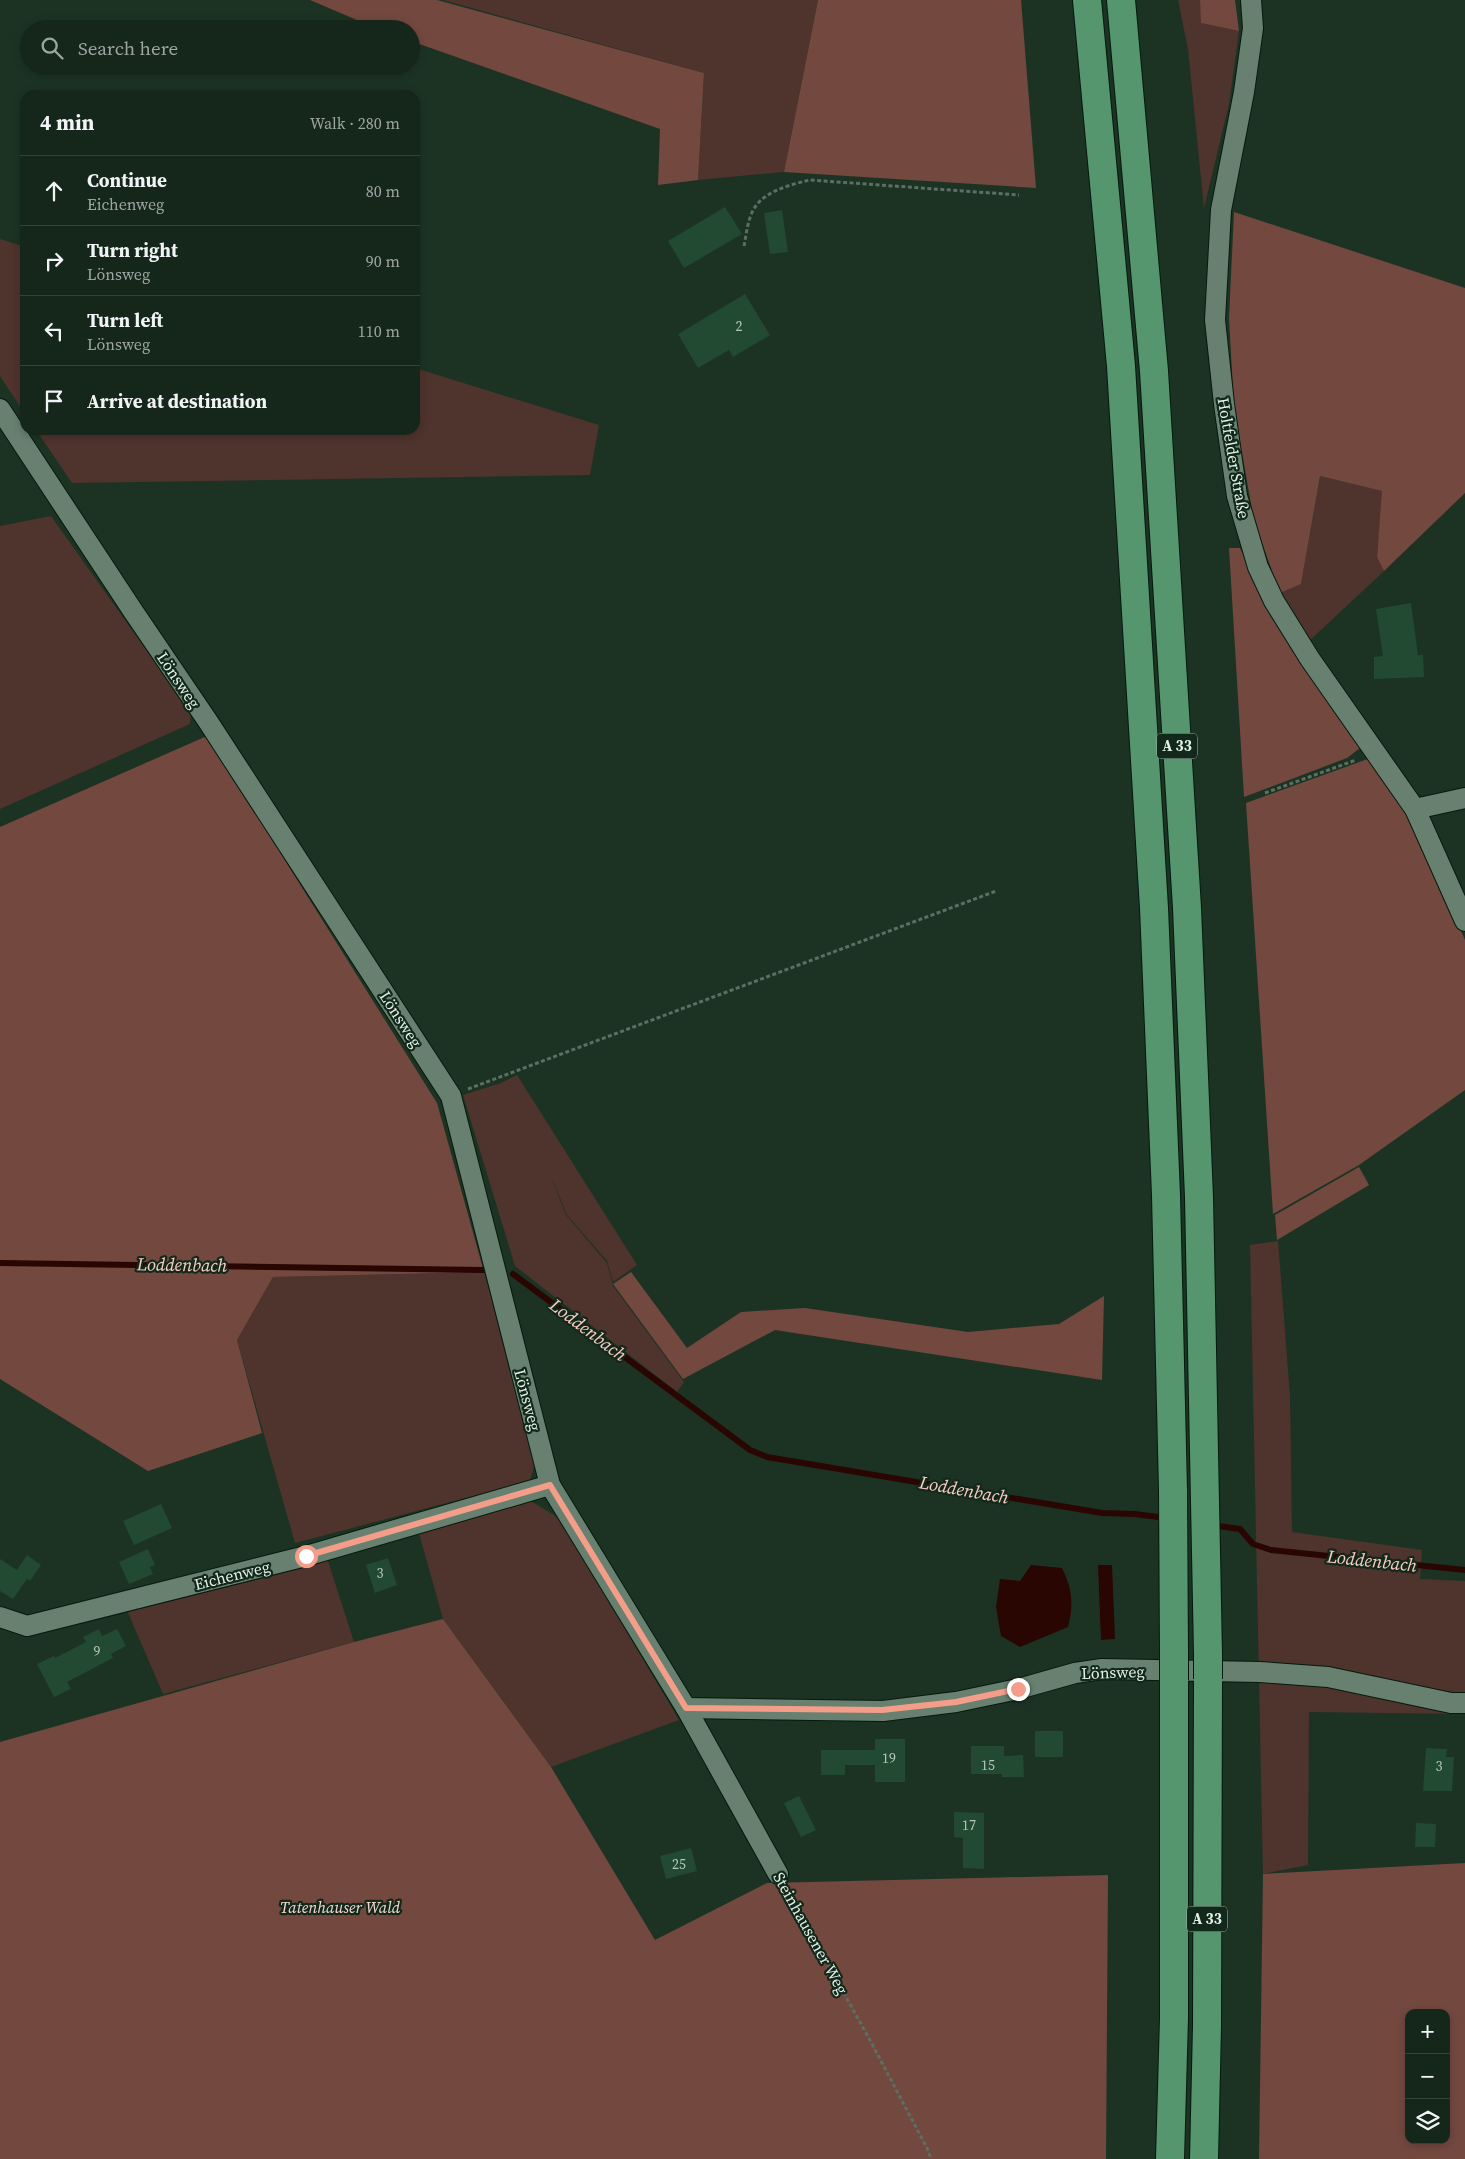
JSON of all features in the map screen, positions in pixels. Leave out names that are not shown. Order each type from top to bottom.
[{"type":"highway","name":"A 33","points":[[1087,0],[1121,366],[1154,908],[1166,1195],[1174,1544],[1174,2018],[1170,2159]]},
{"type":"highway","name":"A 33","points":[[1121,0],[1154,371],[1187,908],[1199,1198],[1208,1667],[1207,2016],[1204,2159]]},
{"type":"street","name":"Holtfelder Straße","points":[[1251,0],[1253,28],[1244,92],[1221,210],[1215,320],[1224,404],[1238,496],[1258,567],[1274,601],[1310,658],[1415,809],[1465,921]]},
{"type":"street","name":"Lönsweg","points":[[0,409],[132,612],[209,723],[450,1096],[550,1485],[686,1708],[882,1710],[956,1702],[1018,1689],[1075,1673],[1102,1670],[1260,1672],[1328,1677],[1450,1703],[1465,1703]]},
{"type":"street","points":[[1415,809],[1465,798]]},
{"type":"street","name":"Eichenweg","points":[[0,1617],[27,1626],[306,1556],[550,1485]]},
{"type":"street","name":"Steinhausener Weg","points":[[686,1708],[778,1874]]},
{"type":"path","points":[[744,246],[751,213],[765,196],[786,186],[810,180],[1018,194]]},
{"type":"path","points":[[1265,793],[1376,753]]},
{"type":"path","points":[[450,1096],[996,891]]},
{"type":"path","name":"Steinhausener Weg","points":[[778,1874],[872,2044],[931,2159]]},
{"type":"shaded area","points":[[443,0],[818,0],[784,172],[698,180],[704,73]]},
{"type":"shaded area","points":[[1178,0],[1200,0],[1202,23],[1239,31],[1229,104],[1204,208],[1188,49]]},
{"type":"shaded area","points":[[0,239],[20,245],[20,406],[0,376]]},
{"type":"shaded area","points":[[420,370],[599,425],[590,475],[72,483],[39,435],[420,435]]},
{"type":"shaded area","points":[[1320,476],[1383,491],[1377,556],[1384,571],[1308,642],[1280,593],[1301,584]]},
{"type":"shaded area","points":[[51,516],[191,713],[190,724],[0,809],[0,526]]},
{"type":"shaded area","points":[[517,1075],[637,1265],[613,1282],[607,1261],[567,1215],[548,1169],[566,1215],[607,1263],[613,1286],[684,1382],[677,1392],[515,1266],[463,1095],[501,1083]]},
{"type":"shaded area","points":[[1278,1241],[1290,1396],[1292,1532],[1422,1550],[1420,1579],[1465,1581],[1465,1714],[1309,1712],[1308,1865],[1263,1874],[1250,1245]]},
{"type":"shaded area","points":[[484,1272],[536,1458],[530,1481],[295,1543],[237,1340],[273,1277]]},
{"type":"shaded area","points":[[529,1500],[559,1518],[679,1720],[551,1767],[443,1619],[419,1533]]},
{"type":"shaded area","points":[[327,1558],[354,1642],[163,1694],[126,1608]]},
{"type":"shaded area","points":[[1031,1565],[1062,1568],[1070,1589],[1071,1612],[1068,1627],[1020,1647],[1001,1636],[996,1607],[1000,1579],[1020,1581]]},
{"type":"shaded area","points":[[1098,1565],[1112,1565],[1115,1639],[1101,1640]]},
{"type":"green space","points":[[310,0],[437,0],[704,73],[698,180],[658,185],[660,129],[420,44],[420,20],[357,20]]},
{"type":"green space","points":[[818,0],[1021,0],[1036,188],[784,172]]},
{"type":"green space","points":[[1200,0],[1235,0],[1239,31],[1201,23]]},
{"type":"green space","points":[[1234,212],[1465,288],[1465,493],[1384,571],[1377,557],[1382,491],[1320,476],[1301,584],[1280,593],[1254,521],[1234,407],[1229,318]]},
{"type":"green space","points":[[1229,548],[1240,548],[1263,596],[1360,748],[1347,758],[1244,797]]},
{"type":"green space","points":[[207,736],[437,1103],[484,1272],[273,1277],[237,1340],[262,1433],[148,1471],[0,1379],[0,827]]},
{"type":"green space","points":[[1376,756],[1414,825],[1465,940],[1465,1090],[1359,1165],[1273,1214],[1246,803]]},
{"type":"green space","points":[[1359,1167],[1369,1185],[1277,1240],[1275,1215]]},
{"type":"green space","points":[[631,1272],[687,1348],[741,1312],[805,1308],[968,1332],[1059,1324],[1104,1296],[1102,1380],[775,1330],[683,1379],[613,1284]]},
{"type":"green space","name":"Tatenhauser Wald","points":[[443,1619],[551,1767],[655,1940],[767,1883],[1108,1875],[1106,2159],[0,2159],[0,1742],[354,1642]]},
{"type":"green space","points":[[1465,1863],[1465,2159],[1259,2159],[1263,1874]]},
{"type":"building","points":[[725,207],[742,234],[684,268],[668,241]]},
{"type":"building","points":[[782,210],[788,252],[770,254],[764,213]]},
{"type":"building","points":[[745,294],[770,335],[733,357],[729,350],[698,368],[678,334]]},
{"type":"building","points":[[1411,603],[1418,655],[1423,655],[1424,677],[1374,679],[1374,657],[1383,656],[1376,609]]},
{"type":"building","points":[[161,1504],[172,1528],[134,1545],[123,1521]]},
{"type":"building","points":[[148,1549],[155,1565],[150,1567],[153,1574],[129,1584],[119,1562]]},
{"type":"building","points":[[27,1555],[41,1565],[30,1581],[27,1579],[13,1599],[0,1591],[0,1559],[17,1570]]},
{"type":"building","points":[[388,1558],[397,1585],[375,1593],[366,1565]]},
{"type":"building","points":[[99,1629],[102,1636],[117,1629],[126,1646],[111,1654],[113,1658],[67,1682],[71,1689],[54,1697],[37,1664],[54,1656],[55,1658],[86,1642],[83,1637]]},
{"type":"building","points":[[1035,1731],[1063,1731],[1063,1757],[1035,1757]]},
{"type":"building","points":[[875,1739],[905,1739],[905,1782],[875,1782],[875,1765],[845,1765],[845,1775],[821,1775],[821,1750],[875,1750]]},
{"type":"building","points":[[971,1746],[1004,1746],[1004,1756],[1023,1755],[1024,1777],[1002,1777],[1002,1774],[971,1774]]},
{"type":"building","points":[[1426,1748],[1447,1749],[1446,1757],[1454,1757],[1452,1791],[1423,1791]]},
{"type":"building","points":[[799,1796],[816,1830],[801,1837],[784,1803]]},
{"type":"building","points":[[954,1812],[984,1813],[984,1869],[963,1868],[963,1838],[954,1837]]},
{"type":"building","points":[[1416,1823],[1436,1824],[1435,1847],[1415,1847]]},
{"type":"building","points":[[691,1848],[697,1871],[666,1879],[660,1856]]},
{"type":"waterway","name":"Loddenbach","points":[[0,1263],[483,1270]]},
{"type":"waterway","name":"Loddenbach","points":[[513,1274],[750,1450],[767,1457],[1102,1513],[1135,1514],[1166,1518]]},
{"type":"waterway","name":"Loddenbach","points":[[1211,1525],[1240,1529],[1253,1544],[1271,1550],[1465,1570]]},
{"type":"route","points":[[306,1556],[550,1485],[686,1708],[882,1710],[956,1702],[1018,1689]]}]
